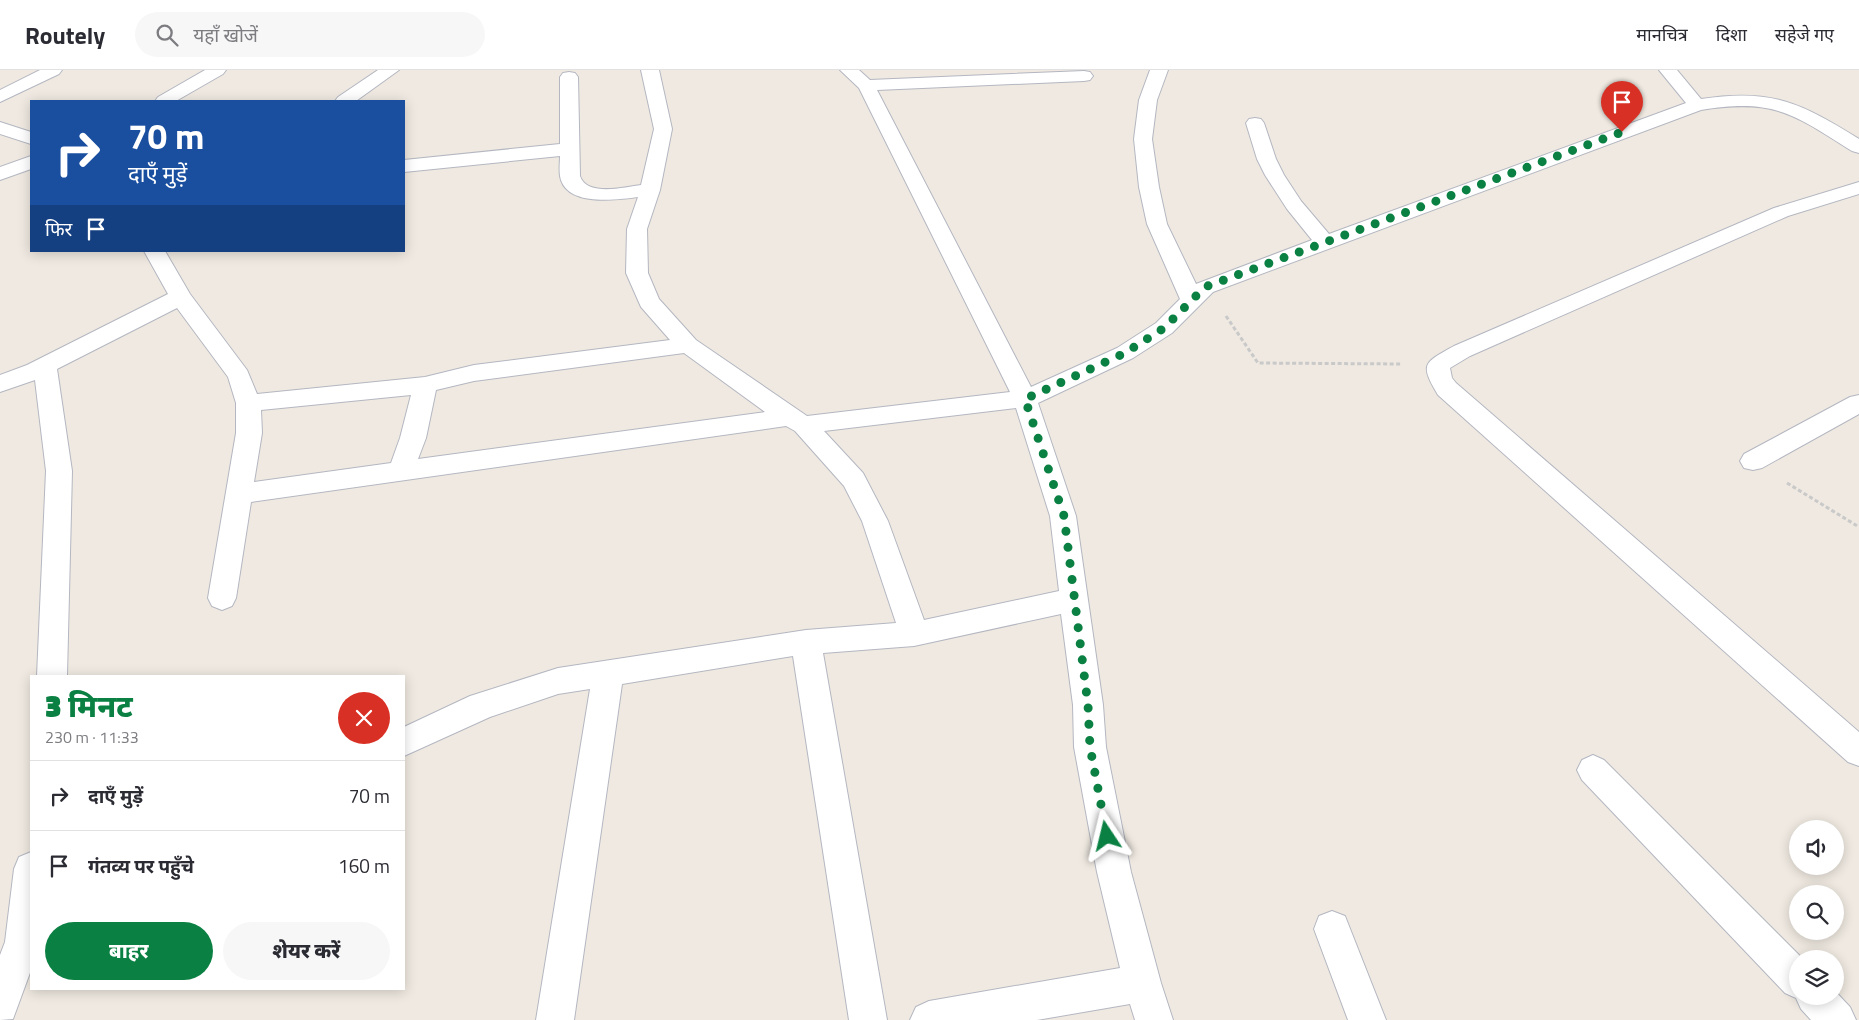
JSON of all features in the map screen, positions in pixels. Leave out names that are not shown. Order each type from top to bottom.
[{"type":"street","points":[[15,70],[20,87]]},
{"type":"street","points":[[0,97],[53,70]]},
{"type":"street","points":[[166,100],[217,70]]},
{"type":"street","points":[[345,100],[390,70]]},
{"type":"street","points":[[650,70],[660,106],[663,129],[650,190],[637,229],[637,273],[648,302],[688,345],[797,421],[854,480],[875,521],[914,634]]},
{"type":"street","points":[[1159,70],[1148,100],[1143,139],[1148,177],[1157,224],[1199,294]]},
{"type":"street","points":[[1668,70],[1696,105]]},
{"type":"street","points":[[1084,76],[857,77],[1025,399],[1064,516],[1088,705],[1090,747],[1114,872],[1142,983],[1154,1020]]},
{"type":"street","points":[[569,78],[570,176],[575,186],[594,194],[650,190]]},
{"type":"street","points":[[238,494],[797,421],[1025,399],[1125,353],[1164,328],[1199,294],[1324,243],[1696,105],[1726,101],[1764,101],[1789,107],[1859,147]]},
{"type":"street","points":[[1255,123],[1268,163],[1295,208],[1324,243]]},
{"type":"street","points":[[0,128],[30,138]]},
{"type":"street","points":[[405,166],[570,148]]},
{"type":"street","points":[[0,174],[30,162]]},
{"type":"street","points":[[1859,188],[1780,212],[1462,351],[1438,365],[1440,378],[1447,389],[1859,752]]},
{"type":"street","points":[[155,252],[182,297],[239,376],[248,403],[249,434],[222,598]]},
{"type":"street","points":[[0,384],[40,368],[182,297]]},
{"type":"street","points":[[248,403],[425,385],[474,373],[688,345]]},
{"type":"street","points":[[40,368],[59,471],[52,675]]},
{"type":"street","points":[[400,472],[413,438],[425,385]]},
{"type":"street","points":[[1752,461],[1859,403]]},
{"type":"street","points":[[405,742],[481,706],[558,681],[806,642],[914,634],[1074,599]]},
{"type":"street","points":[[806,642],[868,1020]]},
{"type":"street","points":[[555,1020],[608,673]]},
{"type":"street","points":[[1593,770],[1789,971]]},
{"type":"street","points":[[0,1006],[27,940],[30,887]]},
{"type":"street","points":[[1332,929],[1367,1020]]},
{"type":"street","points":[[930,1020],[1142,983]]},
{"type":"street","points":[[1823,1005],[1837,1020]]},
{"type":"path","points":[[1199,294],[1258,363],[1438,365]]},
{"type":"path","points":[[1752,461],[1859,527]]},
{"type":"route","points":[[1107,836],[1090,747],[1088,705],[1064,516],[1025,399],[1125,353],[1164,328],[1205,287],[1622,132]]}]
